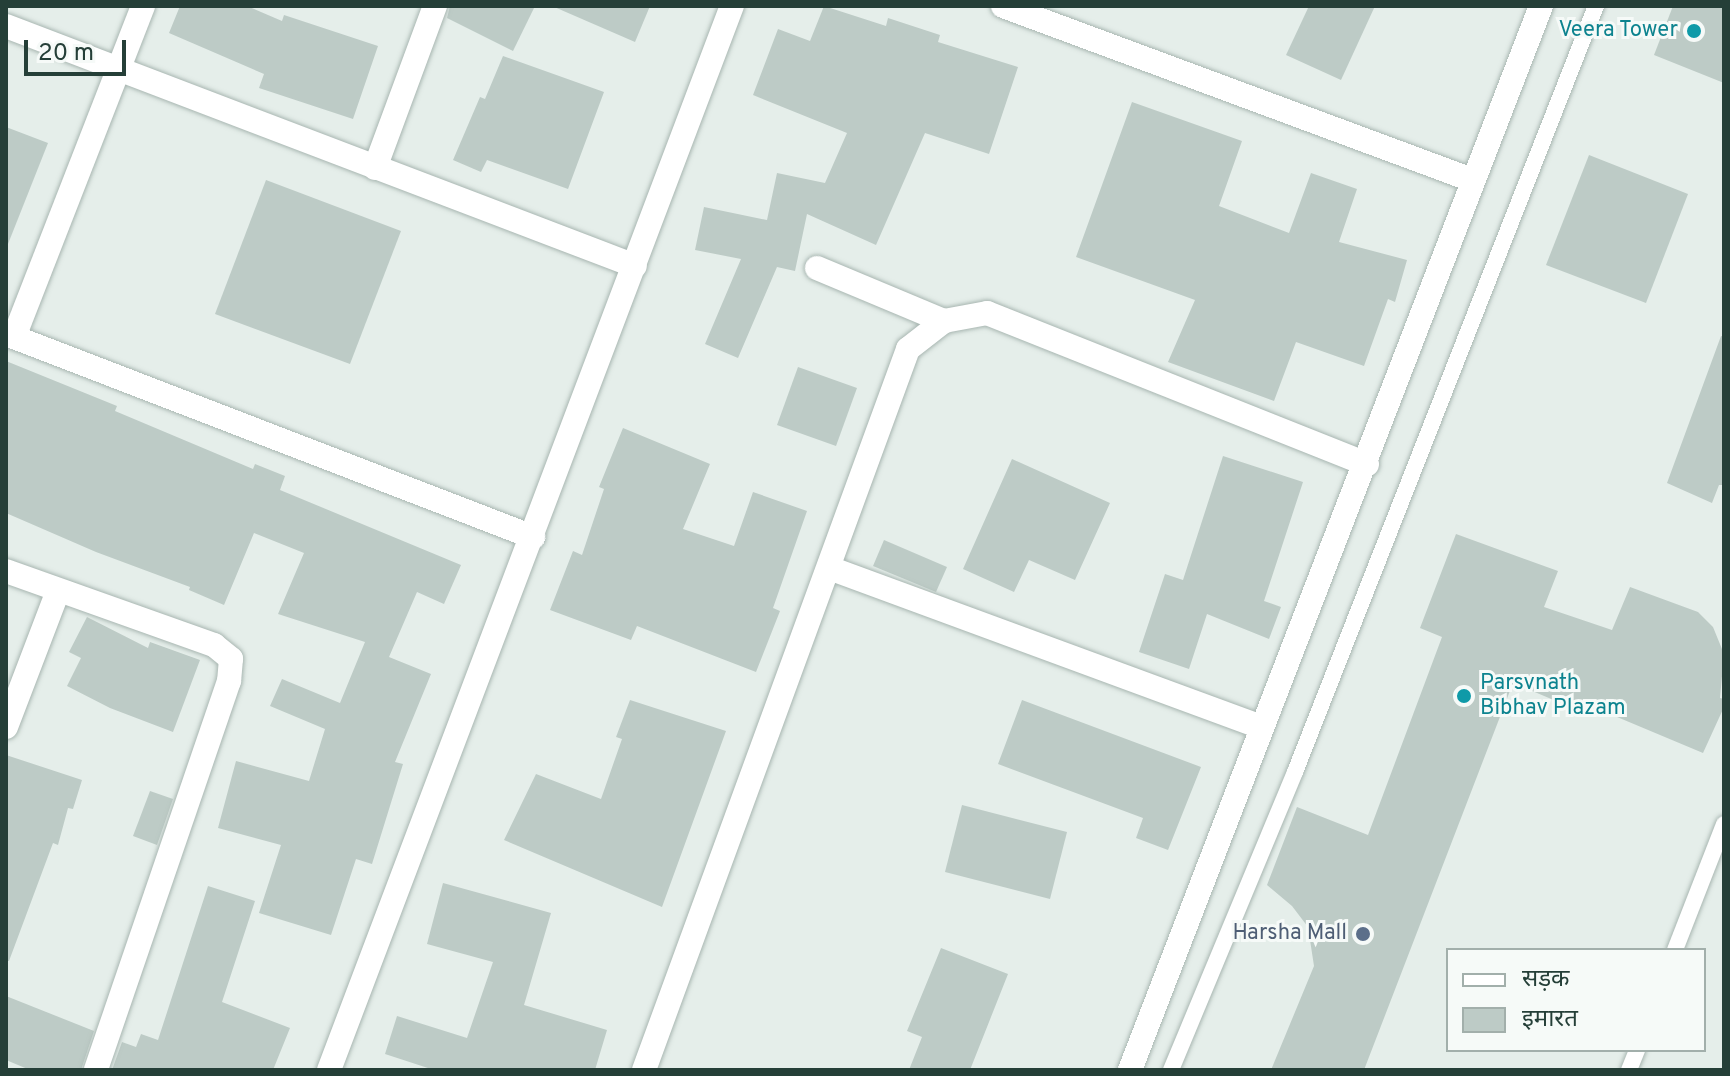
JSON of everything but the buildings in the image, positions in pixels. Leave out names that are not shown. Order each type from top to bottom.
[{"type":"street","points":[[143,6],[10,336],[533,537]]},
{"type":"street","points":[[375,168],[435,6]]},
{"type":"street","points":[[329,1070],[732,6]]},
{"type":"street","points":[[1003,6],[1472,180]]},
{"type":"street","points":[[1130,1070],[1260,727],[1367,464],[1472,180],[1541,6]]},
{"type":"street","points":[[6,26],[635,266]]},
{"type":"street","points":[[817,268],[944,321]]},
{"type":"street","points":[[644,1070],[908,349],[944,321],[987,313],[1367,464]]},
{"type":"street","points":[[829,568],[1260,727]]},
{"type":"street","points":[[6,571],[214,645],[231,659],[229,681],[96,1070]]},
{"type":"street","points":[[6,727],[58,591]]},
{"type":"lane","points":[[1171,1070],[1295,772],[1596,6]]},
{"type":"lane","points":[[1676,948],[1724,824]]},
{"type":"place","name":"Veera Tower","points":[[1694,31]]},
{"type":"place","name":"Parsvnath Bibhav Plazam","points":[[1464,696]]},
{"type":"place","name":"Harsha Mall","points":[[1363,934]]}]
